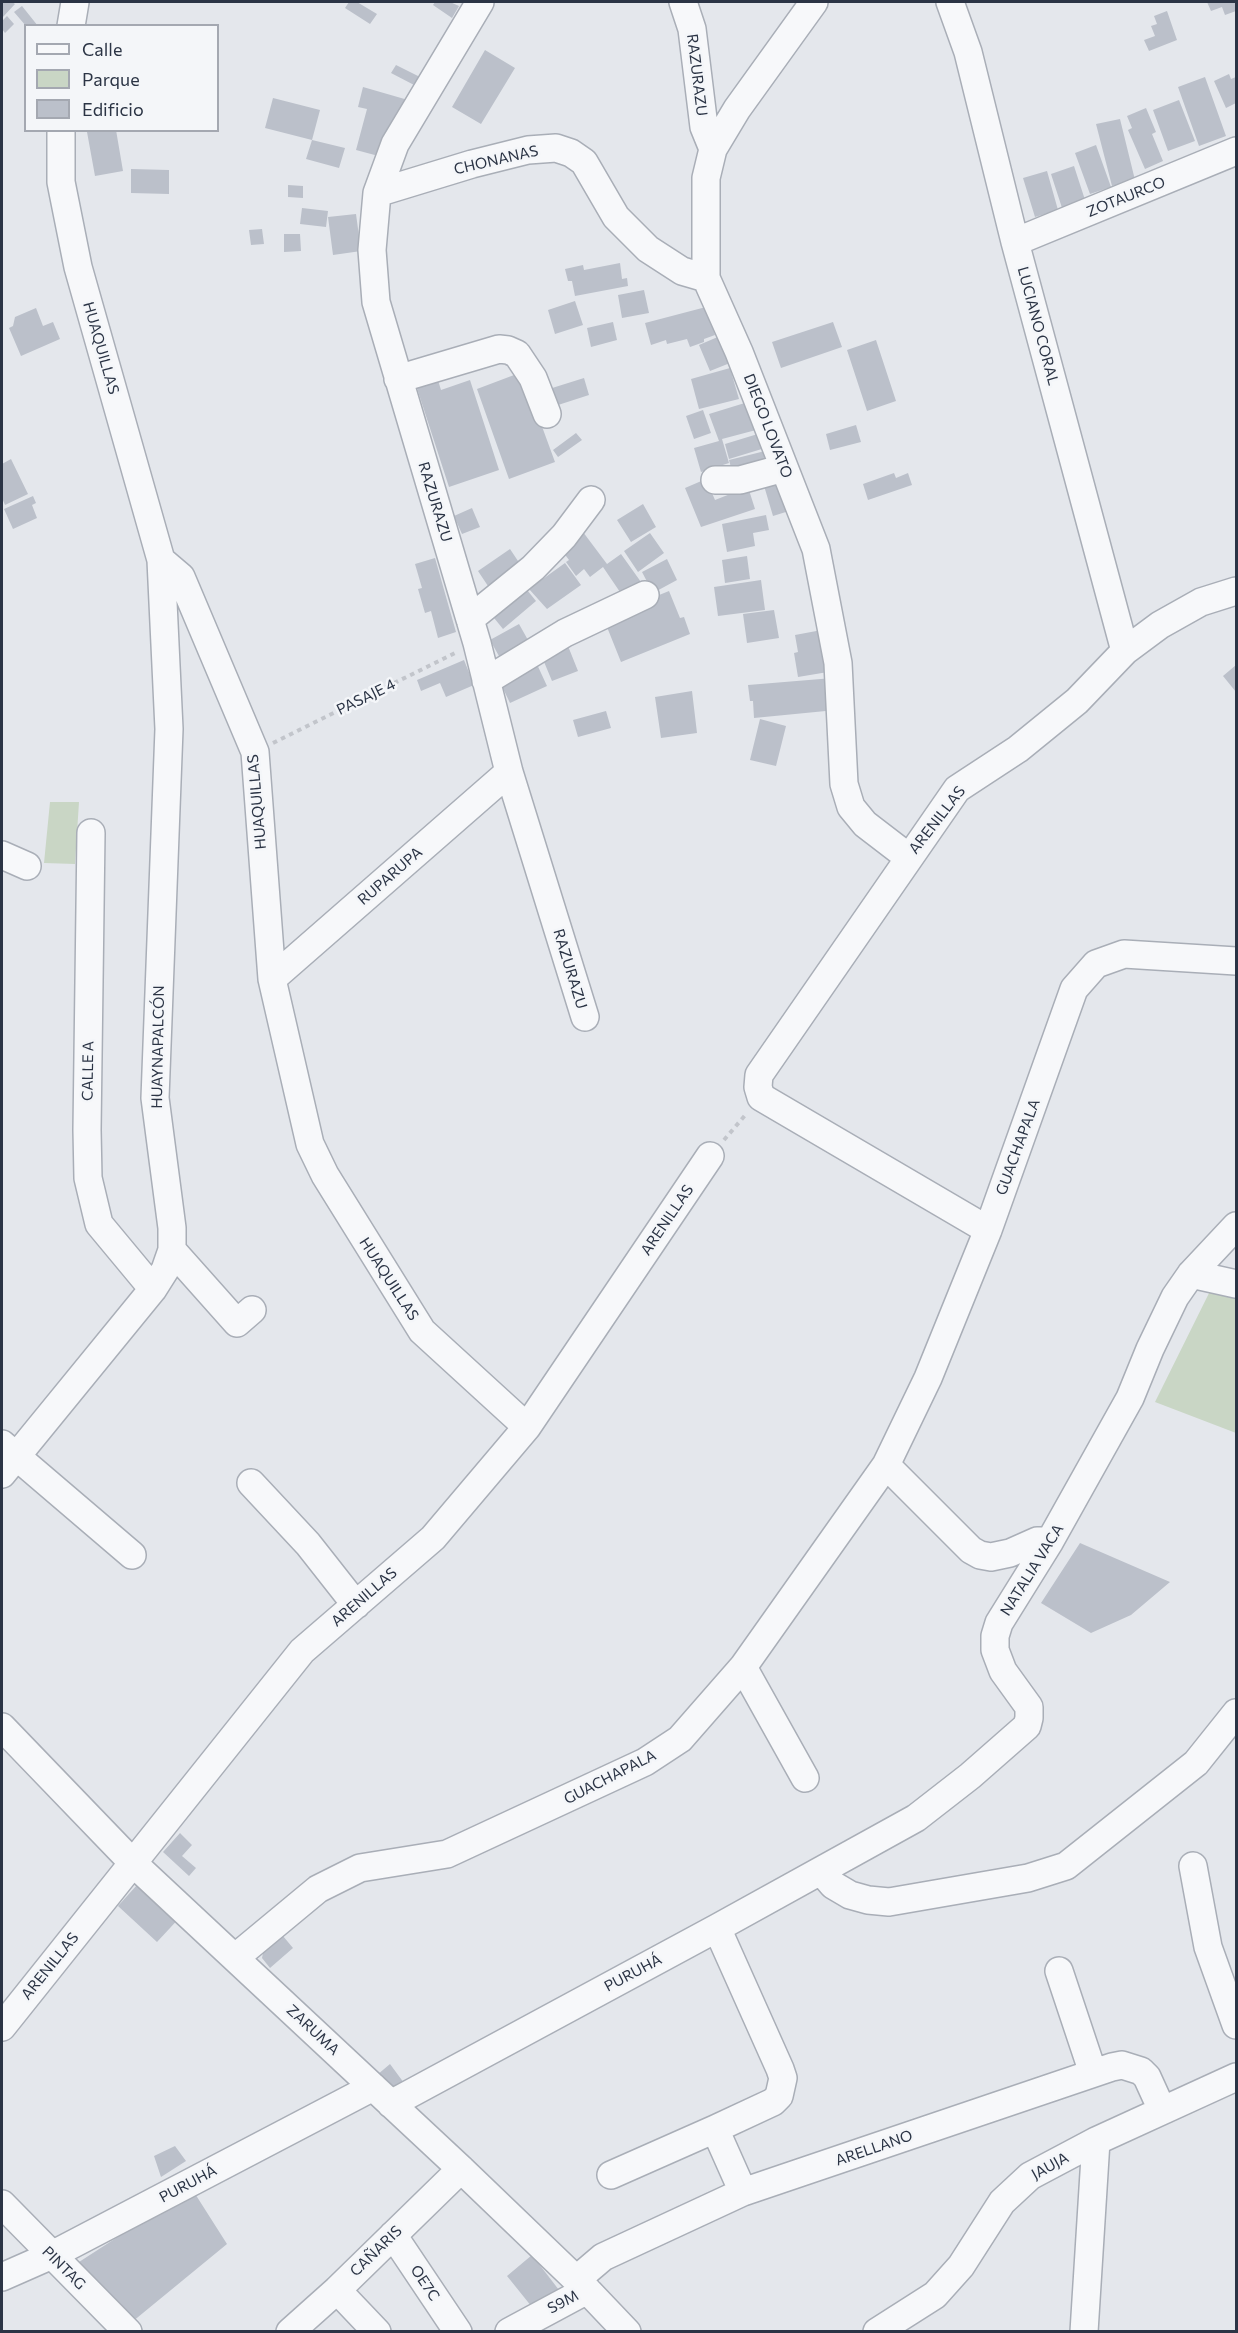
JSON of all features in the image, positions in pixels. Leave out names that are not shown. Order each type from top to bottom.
[{"type":"street","points":[[71,24],[75,2]]},
{"type":"street","name":"RAZURAZU","points":[[480,2],[395,144],[377,193],[372,250],[376,302],[473,631],[508,772],[585,1017]]},
{"type":"street","name":"RAZURAZU","points":[[683,2],[692,29],[704,127],[713,149]]},
{"type":"street","name":"DIEGO LOVATO","points":[[814,2],[737,109],[713,149],[705,178],[706,278],[739,352],[816,549],[838,663],[844,784],[851,807],[865,824],[908,857]]},
{"type":"street","name":"LUCIANO CORAL","points":[[950,2],[968,52],[1015,242],[1125,651]]},
{"type":"street","name":"HUAQUILLAS","points":[[61,132],[61,182],[78,267],[161,560],[180,576],[255,752],[272,979],[310,1144],[325,1175],[422,1331],[527,1427]]},
{"type":"street","name":"CHONANAS","points":[[377,193],[472,164],[528,150],[556,148],[571,153],[584,162],[616,217],[648,249],[682,271],[706,278]]},
{"type":"street","name":"ZOTAURCO","points":[[1015,242],[1236,151]]},
{"type":"street","points":[[398,379],[499,349],[508,351],[517,354],[529,370],[546,414]]},
{"type":"street","points":[[715,480],[740,480],[784,468]]},
{"type":"street","points":[[473,631],[564,536],[591,500]]},
{"type":"street","name":"HUAYNAPALCÓN","points":[[6,1458],[153,1289],[165,1270],[172,1250],[172,1228],[155,1098],[169,729],[161,560]]},
{"type":"street","name":"ARENILLAS","points":[[760,1086],[908,857],[957,789],[1018,749],[1077,701],[1125,651],[1160,625],[1202,602],[1236,591]]},
{"type":"street","points":[[486,681],[566,633],[645,595]]},
{"type":"street","name":"RUPARUPA","points":[[272,979],[508,772]]},
{"type":"street","name":"CALLE A","points":[[91,833],[88,1178],[99,1224],[153,1289]]},
{"type":"street","points":[[2,855],[27,866]]},
{"type":"street","name":"GUACHAPALA","points":[[236,1957],[318,1889],[360,1868],[447,1854],[645,1762],[680,1739],[743,1667],[886,1465],[928,1378],[988,1230],[1074,989],[1096,964],[1124,954],[1236,961]]},
{"type":"street","points":[[760,1086],[988,1230]]},
{"type":"street","name":"ARENILLAS","points":[[2,2027],[302,1651],[433,1538],[527,1427],[710,1156]]},
{"type":"street","name":"NATALIA VACA","points":[[717,1928],[916,1818],[970,1776],[1027,1726],[1029,1707],[998,1661],[995,1650],[995,1636],[999,1623],[1050,1541],[1130,1398],[1174,1297],[1191,1274],[1236,1226]]},
{"type":"street","points":[[172,1250],[237,1323],[252,1310]]},
{"type":"street","points":[[1191,1274],[1236,1284]]},
{"type":"street","points":[[6,1458],[132,1555]]},
{"type":"street","points":[[886,1465],[971,1550],[980,1555],[991,1557],[1010,1553],[1037,1541],[1050,1541]]},
{"type":"street","points":[[252,1483],[308,1544],[356,1605]]},
{"type":"street","points":[[743,1667],[805,1778]]},
{"type":"street","points":[[821,1871],[833,1885],[850,1894],[868,1900],[889,1902],[1028,1878],[1066,1866],[1196,1763],[1236,1713]]},
{"type":"street","name":"ZARUMA","points":[[2,1727],[133,1863],[461,2169],[627,2331]]},
{"type":"street","points":[[1193,1866],[1208,1947],[1236,2025]]},
{"type":"street","points":[[611,2175],[773,2102],[779,2096],[783,2078],[717,1928]]},
{"type":"street","name":"PURUHÁ","points":[[2,2277],[382,2096],[717,1928]]},
{"type":"street","points":[[1059,1971],[1093,2073]]},
{"type":"street","name":"ARELLANO","points":[[581,2285],[603,2257],[743,2192],[1093,2073],[1122,2065],[1141,2071],[1147,2077],[1162,2110]]},
{"type":"street","name":"JAUJA","points":[[877,2331],[935,2295],[961,2266],[1002,2202],[1030,2176],[1096,2141],[1236,2077]]},
{"type":"street","points":[[715,2129],[743,2192]]},
{"type":"street","points":[[1084,2331],[1096,2141]]},
{"type":"street","name":"CAÑARIS","points":[[290,2331],[337,2290],[461,2169]]},
{"type":"street","name":"PINTAG","points":[[2,2204],[128,2331]]},
{"type":"street","name":"OE7C","points":[[393,2235],[458,2331]]},
{"type":"street","name":"S9M","points":[[509,2331],[581,2285]]},
{"type":"street","points":[[337,2290],[377,2331]]},
{"type":"path","name":"PASAJE 4","points":[[255,752],[473,631]]},
{"type":"path","points":[[710,1156],[760,1086]]},
{"type":"green space","points":[[50,802],[79,802],[75,864],[44,863]]},
{"type":"green space","points":[[1217,1277],[1236,1286],[1236,1433],[1155,1402]]},
{"type":"building","points":[[2,2],[15,4],[2,18]]},
{"type":"building","points":[[349,2],[357,2],[377,14],[370,24],[345,8]]},
{"type":"building","points":[[435,2],[450,2],[459,6],[452,18],[433,5]]},
{"type":"building","points":[[1207,2],[1236,2],[1236,11],[1225,15],[1222,7],[1211,11]]},
{"type":"building","points":[[22,6],[36,24],[24,24],[14,12]]},
{"type":"building","points":[[1167,11],[1177,40],[1149,51],[1144,40],[1155,36],[1151,26],[1157,24],[1154,16]]},
{"type":"building","points":[[7,16],[14,24],[5,33],[2,29],[2,21]]},
{"type":"building","points":[[485,50],[515,68],[481,124],[452,107]]},
{"type":"building","points":[[396,65],[420,77],[416,86],[391,73]]},
{"type":"building","points":[[1229,74],[1231,79],[1236,77],[1236,103],[1226,108],[1214,81]]},
{"type":"building","points":[[1205,77],[1226,136],[1199,146],[1178,87]]},
{"type":"building","points":[[363,87],[408,100],[386,158],[356,150],[367,109],[358,107]]},
{"type":"building","points":[[273,98],[320,110],[312,140],[265,128]]},
{"type":"building","points":[[1179,100],[1195,141],[1168,151],[1153,110]]},
{"type":"building","points":[[1146,108],[1156,132],[1152,134],[1163,161],[1145,169],[1128,130],[1132,128],[1127,116]]},
{"type":"building","points":[[1120,119],[1135,180],[1112,186],[1096,124]]},
{"type":"building","points":[[87,132],[116,132],[123,171],[95,176]]},
{"type":"building","points":[[312,140],[345,148],[339,168],[306,159]]},
{"type":"building","points":[[1096,145],[1111,187],[1090,194],[1075,153]]},
{"type":"building","points":[[1074,166],[1086,203],[1063,211],[1051,174]]},
{"type":"building","points":[[131,169],[169,170],[169,194],[131,193]]},
{"type":"building","points":[[1047,171],[1058,210],[1035,217],[1023,178]]},
{"type":"building","points":[[288,185],[303,186],[303,198],[288,197]]},
{"type":"building","points":[[302,208],[328,211],[326,227],[300,224]]},
{"type":"building","points":[[356,214],[361,251],[333,255],[328,217]]},
{"type":"building","points":[[262,229],[264,244],[251,245],[249,230]]},
{"type":"building","points":[[284,234],[300,234],[301,251],[284,252]]},
{"type":"building","points":[[620,263],[622,279],[627,278],[628,286],[575,296],[572,281],[568,281],[565,269],[583,265],[584,270]]},
{"type":"building","points":[[644,290],[649,313],[622,318],[618,295]]},
{"type":"building","points":[[575,301],[583,325],[555,334],[548,310]]},
{"type":"building","points":[[706,307],[715,335],[690,347],[687,339],[667,344],[666,340],[651,345],[645,323]]},
{"type":"building","points":[[36,308],[43,326],[53,322],[60,339],[21,356],[9,328],[13,326],[15,317]]},
{"type":"building","points":[[613,322],[617,340],[591,347],[587,328]]},
{"type":"building","points":[[833,322],[842,347],[781,368],[772,342]]},
{"type":"building","points":[[720,336],[730,363],[710,371],[699,345]]},
{"type":"building","points":[[876,340],[896,401],[867,411],[847,350]]},
{"type":"building","points":[[730,368],[739,399],[699,409],[691,379]]},
{"type":"building","points":[[522,372],[555,462],[509,479],[477,389]]},
{"type":"building","points":[[436,374],[441,390],[470,380],[499,470],[449,487],[415,382]]},
{"type":"building","points":[[584,378],[589,395],[555,406],[549,389]]},
{"type":"building","points":[[748,402],[756,430],[722,439],[729,463],[701,472],[694,448],[719,441],[709,414]]},
{"type":"building","points":[[703,410],[711,433],[694,439],[686,416]]},
{"type":"building","points":[[856,425],[861,442],[830,450],[826,434]]},
{"type":"building","points":[[576,433],[582,440],[558,457],[553,450]]},
{"type":"building","points":[[761,433],[765,448],[729,459],[725,444]]},
{"type":"building","points":[[765,451],[769,466],[733,475],[729,460]]},
{"type":"building","points":[[11,459],[28,494],[5,505],[2,498],[2,464]]},
{"type":"building","points":[[894,473],[896,478],[908,473],[912,485],[868,500],[863,484]]},
{"type":"building","points":[[779,474],[789,511],[773,516],[762,479]]},
{"type":"building","points":[[706,479],[715,500],[748,487],[755,509],[701,527],[685,488]]},
{"type":"building","points":[[33,496],[36,503],[32,505],[37,518],[13,529],[4,509]]},
{"type":"building","points":[[643,504],[656,527],[631,542],[617,520]]},
{"type":"building","points":[[472,508],[480,527],[462,534],[454,516]]},
{"type":"building","points":[[766,515],[769,530],[753,533],[755,546],[727,552],[722,524]]},
{"type":"building","points":[[583,532],[607,564],[621,554],[641,582],[622,595],[603,567],[590,577],[584,569],[576,576],[566,562],[569,560],[563,552]]},
{"type":"building","points":[[650,533],[664,553],[638,572],[624,551]]},
{"type":"building","points":[[510,549],[526,573],[494,595],[478,571]]},
{"type":"building","points":[[747,556],[750,579],[725,583],[722,560]]},
{"type":"building","points":[[435,558],[456,632],[438,638],[431,611],[425,613],[418,589],[422,588],[415,564]]},
{"type":"building","points":[[667,559],[677,580],[653,593],[642,572]]},
{"type":"building","points":[[565,563],[581,585],[547,609],[529,589]]},
{"type":"building","points":[[761,580],[765,610],[718,616],[714,587]]},
{"type":"building","points":[[523,585],[536,601],[503,629],[490,613]]},
{"type":"building","points":[[669,591],[680,618],[684,617],[690,634],[621,662],[605,622],[642,602]]},
{"type":"building","points":[[774,610],[779,638],[747,643],[743,614]]},
{"type":"building","points":[[519,624],[533,649],[504,665],[490,640]]},
{"type":"building","points":[[827,629],[834,671],[798,677],[794,653],[798,652],[795,635]]},
{"type":"building","points":[[568,646],[578,671],[552,681],[542,657]]},
{"type":"building","points":[[464,660],[474,685],[446,697],[440,683],[421,691],[417,680]]},
{"type":"building","points":[[535,660],[547,686],[510,703],[498,678]]},
{"type":"building","points":[[1236,665],[1236,692],[1223,676]]},
{"type":"building","points":[[833,678],[836,710],[754,718],[753,701],[750,701],[748,685]]},
{"type":"building","points":[[692,691],[697,733],[661,738],[655,697]]},
{"type":"building","points":[[606,711],[611,728],[578,737],[573,720]]},
{"type":"building","points":[[760,719],[786,726],[776,766],[750,760]]},
{"type":"building","points":[[1080,1543],[1170,1582],[1131,1615],[1091,1633],[1041,1603]]},
{"type":"building","points":[[180,1833],[192,1845],[182,1856],[196,1868],[189,1876],[163,1852]]},
{"type":"building","points":[[144,1884],[183,1914],[157,1942],[118,1906],[137,1885]]},
{"type":"building","points":[[283,1936],[293,1948],[270,1968],[262,1958],[263,1953]]},
{"type":"building","points":[[390,2064],[404,2083],[394,2091],[377,2075]]},
{"type":"building","points":[[175,2146],[186,2161],[161,2177],[154,2156]]},
{"type":"building","points":[[192,2189],[227,2244],[132,2322],[79,2262]]},
{"type":"building","points":[[532,2255],[559,2290],[536,2312],[507,2276]]}]
